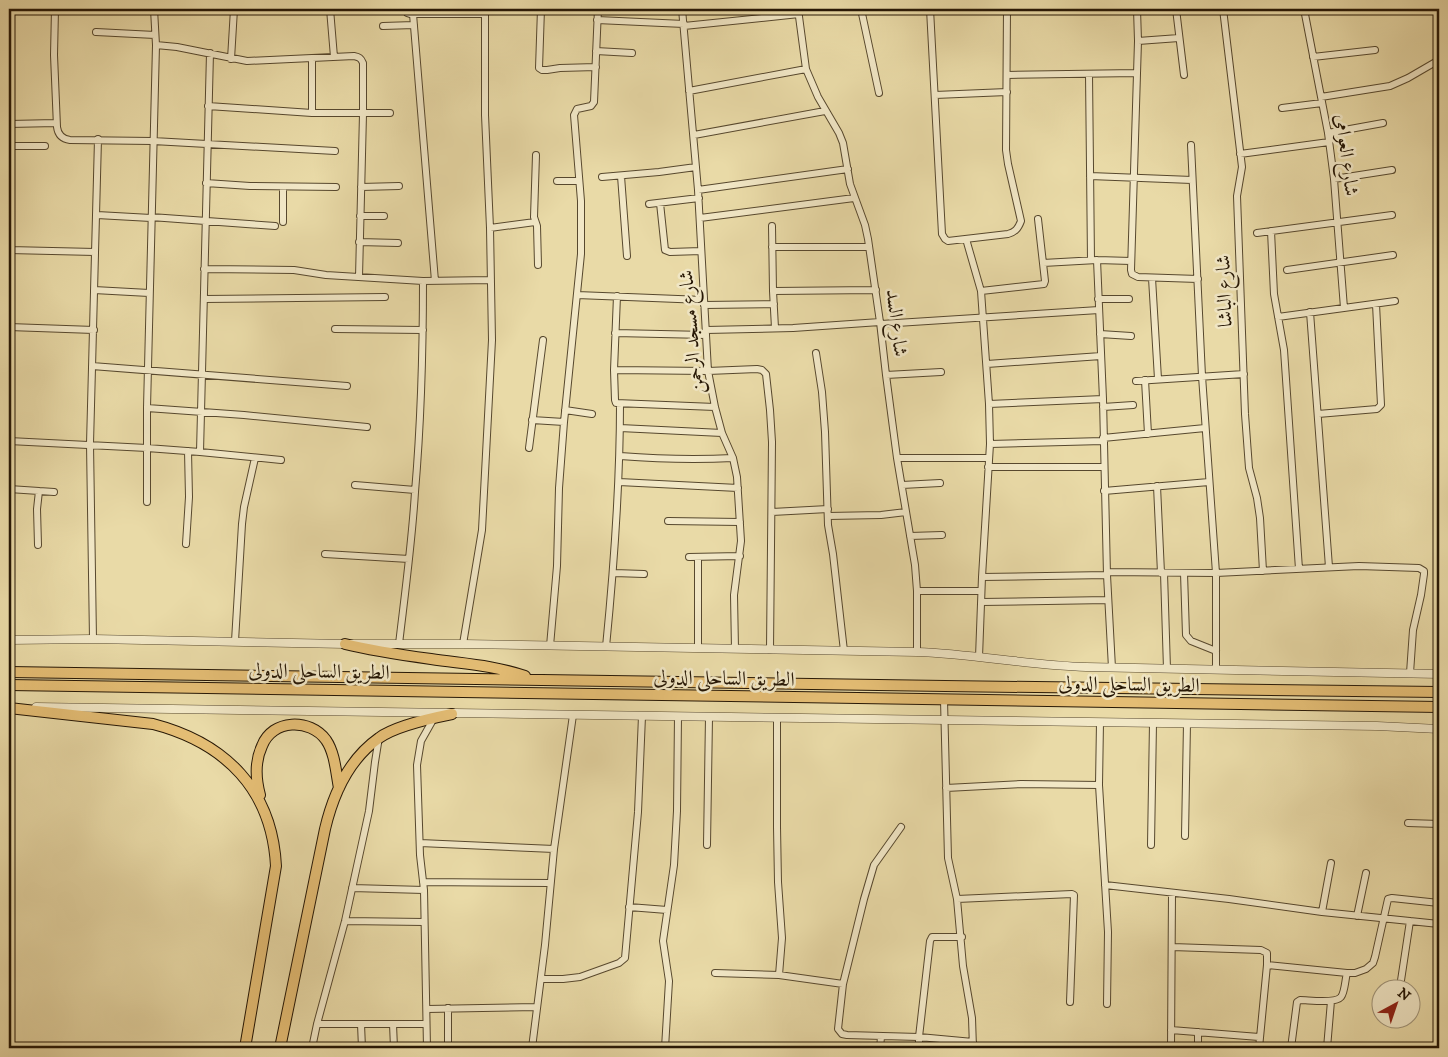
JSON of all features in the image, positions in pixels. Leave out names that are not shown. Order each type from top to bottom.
[{"type":"main road","points":[[345,644],[398,654],[488,666],[536,680]]},
{"type":"main road","name":"الطريق الساحلى الدولى","points":[[9,672],[1439,692]]},
{"type":"main road","name":"الطريق الساحلى الدولى","points":[[9,685],[1439,706]]},
{"type":"main road","points":[[9,707],[153,724],[175,731],[209,748],[240,772],[249,784],[270,823],[276,866],[245,1048]]},
{"type":"main road","points":[[280,1048],[325,829],[339,788],[354,762],[379,737],[392,731],[452,714]]},
{"type":"main road","points":[[263,808],[257,777],[262,745],[272,732],[288,725],[299,724],[310,727],[324,738],[330,747],[339,788]]},
{"type":"street","points":[[55,9],[56,123],[59,134],[67,139],[153,141],[334,151]]},
{"type":"street","points":[[147,502],[149,293],[156,45],[154,9]]},
{"type":"street","points":[[231,58],[234,9]]},
{"type":"street","points":[[330,9],[334,57]]},
{"type":"street","points":[[405,9],[407,13],[413,14],[485,11],[484,115],[490,228],[492,340],[483,515],[463,644]]},
{"type":"street","points":[[541,9],[539,68],[542,70],[596,68]]},
{"type":"street","points":[[550,646],[557,566],[559,488],[564,422],[582,236],[574,115],[577,110],[591,106],[594,102],[598,9]]},
{"type":"street","name":"شارع مسجد الرحمن","points":[[682,9],[699,198],[708,371],[722,433],[736,468],[738,488],[740,556],[733,608],[735,649]]},
{"type":"street","points":[[861,9],[879,93]]},
{"type":"street","points":[[930,9],[942,234],[948,241],[1008,234],[1019,228],[1021,222],[1006,150],[1007,9]]},
{"type":"street","points":[[1137,9],[1138,73],[1131,270],[1135,276],[1198,279]]},
{"type":"street","points":[[1176,9],[1184,75]]},
{"type":"street","name":"شارع الباشا","points":[[1223,9],[1242,175],[1238,196],[1244,374],[1249,468],[1260,518],[1263,571]]},
{"type":"street","name":"شارع العوامى","points":[[1304,9],[1328,133],[1334,178],[1344,308]]},
{"type":"street","points":[[598,20],[684,25],[798,11]]},
{"type":"street","name":"شارع السد","points":[[798,11],[806,69],[818,97],[843,143],[854,198],[865,224],[876,290],[886,375],[917,591],[917,652]]},
{"type":"street","points":[[413,14],[435,281]]},
{"type":"street","points":[[383,26],[414,25]]},
{"type":"street","points":[[96,32],[155,35]]},
{"type":"street","points":[[1138,41],[1179,38]]},
{"type":"street","points":[[156,45],[255,61],[354,56],[362,59],[363,114],[358,277]]},
{"type":"street","points":[[1313,57],[1376,50]]},
{"type":"street","points":[[596,52],[632,53]]},
{"type":"street","points":[[200,452],[210,53]]},
{"type":"street","points":[[312,58],[312,113]]},
{"type":"street","points":[[1282,108],[1390,86],[1439,60]]},
{"type":"street","points":[[689,91],[806,69]]},
{"type":"street","points":[[1008,75],[1138,73]]},
{"type":"street","points":[[1089,74],[1090,176],[1103,399],[1104,491],[1112,668]]},
{"type":"street","points":[[935,95],[1007,92]]},
{"type":"street","points":[[208,106],[312,113],[390,113]]},
{"type":"street","points":[[694,135],[826,111]]},
{"type":"street","points":[[9,137],[9,124],[56,123]]},
{"type":"street","points":[[1328,133],[1383,123]]},
{"type":"street","points":[[93,639],[90,444],[98,139]]},
{"type":"street","points":[[1240,154],[1329,142]]},
{"type":"street","points":[[1191,145],[1205,428],[1216,573],[1216,669]]},
{"type":"street","points":[[9,146],[45,146]]},
{"type":"street","points":[[536,155],[534,181],[535,222],[538,226],[538,265]]},
{"type":"street","points":[[9,163],[10,250],[95,252]]},
{"type":"street","points":[[602,177],[696,167]]},
{"type":"street","points":[[698,190],[848,169]]},
{"type":"street","points":[[1334,178],[1392,170]]},
{"type":"street","points":[[621,176],[627,256]]},
{"type":"street","points":[[1090,176],[1192,180]]},
{"type":"street","points":[[557,181],[579,181]]},
{"type":"street","points":[[206,183],[283,187],[336,187]]},
{"type":"street","points":[[361,187],[400,186]]},
{"type":"street","points":[[283,187],[283,222]]},
{"type":"street","points":[[649,204],[699,198]]},
{"type":"street","points":[[700,218],[854,198]]},
{"type":"street","points":[[660,203],[665,250],[667,252],[701,251]]},
{"type":"street","points":[[97,215],[275,226]]},
{"type":"street","points":[[1257,233],[1392,215]]},
{"type":"street","points":[[360,216],[384,216]]},
{"type":"street","points":[[981,291],[1042,285],[1044,281],[1043,264],[1038,219]]},
{"type":"street","points":[[490,228],[535,222]]},
{"type":"street","points":[[772,226],[775,328]]},
{"type":"street","points":[[1271,231],[1274,294],[1285,359],[1299,569]]},
{"type":"street","points":[[966,238],[981,291],[989,404],[990,444],[979,657]]},
{"type":"street","points":[[360,242],[398,243]]},
{"type":"street","points":[[772,246],[869,247]]},
{"type":"street","points":[[1287,270],[1393,255]]},
{"type":"street","points":[[1043,264],[1094,260],[1131,261]]},
{"type":"street","points":[[204,268],[294,270],[326,275],[423,281],[491,280]]},
{"type":"street","points":[[1152,278],[1158,379]]},
{"type":"street","points":[[399,644],[416,490],[423,330],[423,281]]},
{"type":"street","points":[[94,290],[149,293]]},
{"type":"street","points":[[773,291],[876,290]]},
{"type":"street","points":[[577,295],[774,304]]},
{"type":"street","points":[[617,296],[614,370],[616,403],[715,407]]},
{"type":"street","points":[[204,299],[385,297]]},
{"type":"street","points":[[1098,299],[1129,299]]},
{"type":"street","points":[[1278,316],[1395,301]]},
{"type":"street","points":[[1318,414],[1377,408],[1381,405],[1376,304]]},
{"type":"street","points":[[615,333],[706,333],[1099,310]]},
{"type":"street","points":[[1310,312],[1329,567]]},
{"type":"street","points":[[9,326],[94,330]]},
{"type":"street","points":[[335,329],[423,330]]},
{"type":"street","points":[[1100,334],[1131,336]]},
{"type":"street","points":[[529,448],[543,340]]},
{"type":"street","points":[[816,354],[822,392],[825,432],[828,525],[844,651]]},
{"type":"street","points":[[987,364],[1101,356]]},
{"type":"street","points":[[92,366],[347,386]]},
{"type":"street","points":[[614,370],[708,371],[758,369],[766,374],[772,442],[770,650]]},
{"type":"street","points":[[886,375],[941,372]]},
{"type":"street","points":[[1136,381],[1244,374]]},
{"type":"street","points":[[1145,380],[1148,434]]},
{"type":"street","points":[[989,404],[1103,399]]},
{"type":"street","points":[[606,647],[614,573],[620,456],[620,404]]},
{"type":"street","points":[[1103,407],[1133,405]]},
{"type":"street","points":[[147,408],[367,427]]},
{"type":"street","points":[[565,410],[592,414]]},
{"type":"street","points":[[532,420],[564,422]]},
{"type":"street","points":[[620,428],[722,433]]},
{"type":"street","points":[[990,444],[1103,440],[1205,428]]},
{"type":"street","points":[[9,441],[148,448],[280,460]]},
{"type":"street","points":[[186,544],[189,497],[188,451]]},
{"type":"street","points":[[620,456],[686,459],[733,458]]},
{"type":"street","points":[[235,641],[242,524],[255,458]]},
{"type":"street","points":[[898,458],[989,458]]},
{"type":"street","points":[[988,467],[1104,466]]},
{"type":"street","points":[[619,482],[738,488]]},
{"type":"street","points":[[1104,491],[1209,482]]},
{"type":"street","points":[[902,485],[940,483]]},
{"type":"street","points":[[355,485],[416,490]]},
{"type":"street","points":[[1157,486],[1167,669]]},
{"type":"street","points":[[9,489],[54,492]]},
{"type":"street","points":[[38,545],[39,491]]},
{"type":"street","points":[[772,512],[828,512],[881,515],[906,512]]},
{"type":"street","points":[[668,521],[740,522]]},
{"type":"street","points":[[910,536],[942,535]]},
{"type":"street","points":[[325,554],[409,559]]},
{"type":"street","points":[[689,557],[740,556]]},
{"type":"street","points":[[698,557],[698,648]]},
{"type":"street","points":[[982,577],[1107,573],[1216,573],[1329,567],[1389,566],[1422,569],[1424,571],[1423,584],[1413,630],[1410,673]]},
{"type":"street","points":[[614,573],[644,574]]},
{"type":"street","points":[[1184,573],[1186,635],[1191,641],[1216,651]]},
{"type":"street","points":[[917,591],[981,591]]},
{"type":"street","points":[[981,602],[1108,600]]},
{"type":"street","points":[[9,640],[93,639],[917,652],[1060,666],[1439,674]]},
{"type":"street","points":[[900,827],[874,865],[843,984],[839,1032],[847,1035],[919,1037],[973,1045],[972,1018],[963,966],[962,937],[957,899],[948,858],[944,700]]},
{"type":"street","points":[[9,707],[1187,723],[1377,726],[1439,729]]},
{"type":"street","points":[[532,1048],[554,850],[573,715]]},
{"type":"street","points":[[541,979],[580,977],[623,960],[626,955],[638,812],[642,716]]},
{"type":"street","points":[[665,1048],[669,981],[663,941],[674,865],[677,811],[678,716]]},
{"type":"street","points":[[707,845],[710,717]]},
{"type":"street","points":[[427,1048],[424,890],[417,760],[421,741],[434,718]]},
{"type":"street","points":[[777,718],[777,836],[782,938],[779,975]]},
{"type":"street","points":[[1100,722],[1099,785],[1108,932],[1107,1004]]},
{"type":"street","points":[[1152,846],[1153,723]]},
{"type":"street","points":[[1185,836],[1187,723]]},
{"type":"street","points":[[312,1048],[345,921],[369,811],[379,737]]},
{"type":"street","points":[[946,788],[1021,784],[1099,785]]},
{"type":"street","points":[[1408,823],[1439,824]]},
{"type":"street","points":[[420,843],[554,850]]},
{"type":"street","points":[[1322,912],[1331,863]]},
{"type":"street","points":[[1357,916],[1366,873]]},
{"type":"street","points":[[423,882],[550,883]]},
{"type":"street","points":[[1106,886],[1439,924]]},
{"type":"street","points":[[352,888],[424,890]]},
{"type":"street","points":[[1170,1048],[1172,893]]},
{"type":"street","points":[[957,899],[1074,895],[1070,1002]]},
{"type":"street","points":[[1267,965],[1347,973],[1362,971],[1373,963],[1386,900],[1390,898],[1439,903]]},
{"type":"street","points":[[630,907],[667,910]]},
{"type":"street","points":[[345,921],[424,922]]},
{"type":"street","points":[[1401,980],[1410,921]]},
{"type":"street","points":[[919,1048],[931,939],[934,937],[962,937]]},
{"type":"street","points":[[1172,947],[1261,950],[1267,953],[1258,1048]]},
{"type":"street","points":[[715,973],[779,975],[843,984]]},
{"type":"street","points":[[1290,1048],[1297,1002],[1300,1000],[1332,1001],[1339,999],[1343,994],[1347,973]]},
{"type":"street","points":[[1327,1048],[1332,1001]]},
{"type":"street","points":[[427,1009],[537,1007]]},
{"type":"street","points":[[448,1008],[448,1048]]},
{"type":"street","points":[[317,1024],[426,1024]]},
{"type":"street","points":[[361,1024],[362,1048]]},
{"type":"street","points":[[393,1024],[394,1048]]},
{"type":"street","points":[[1171,1030],[1259,1037]]},
{"type":"street","points":[[1198,1032],[1198,1048]]},
{"type":"street","points":[[880,1048],[881,1037]]}]
